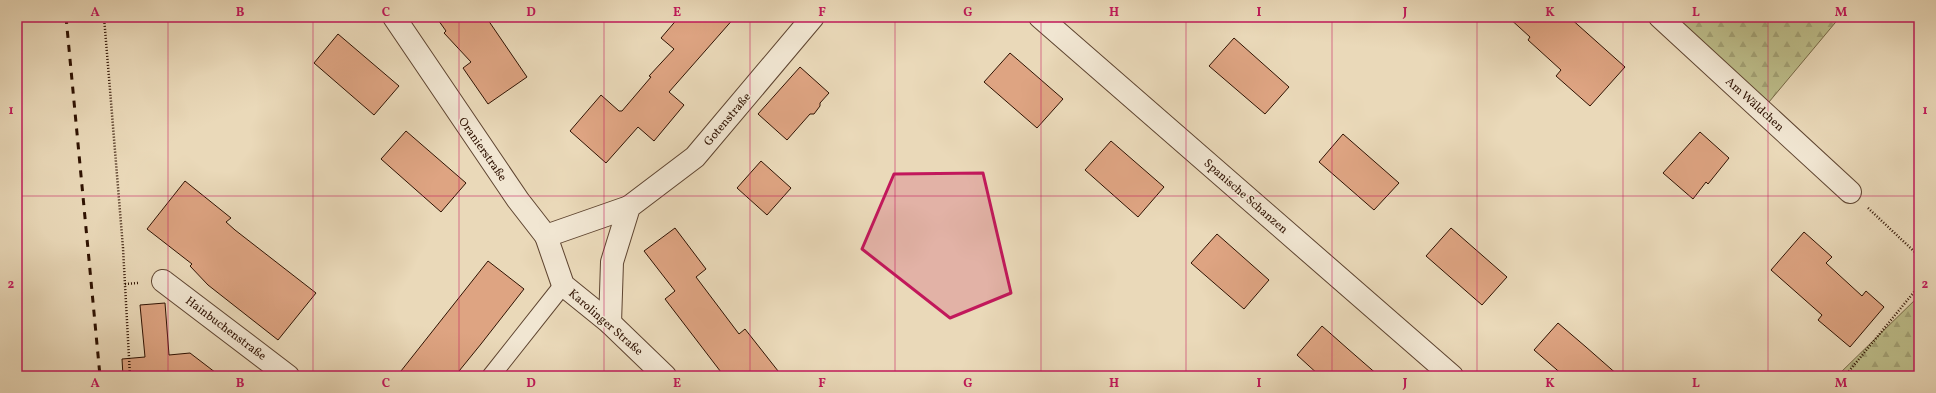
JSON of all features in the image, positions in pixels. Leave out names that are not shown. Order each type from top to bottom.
[{"type":"street","name":"Oranierstraße","points":[[394,17],[518,200],[546,236],[563,285]]},
{"type":"street","name":"Gotenstraße","points":[[546,236],[629,207],[695,157],[813,17]]},
{"type":"street","name":"Spanische Schanzen","points":[[1040,17],[1452,376]]},
{"type":"street","name":"Am Wäldchen","points":[[1660,17],[1850,192]]},
{"type":"street","points":[[610,323],[612,262],[629,207]]},
{"type":"street","name":"Hainbuchenstraße","points":[[163,281],[288,376]]},
{"type":"street","name":"Karolinger Straße","points":[[563,285],[610,323],[665,376]]},
{"type":"lane","points":[[492,376],[563,285]]},
{"type":"path","points":[[104,17],[123,248],[130,376]]},
{"type":"path","points":[[1850,192],[1919,256]]},
{"type":"path","points":[[1845,376],[1919,286]]},
{"type":"highlighted area","points":[[983,173],[1011,293],[950,318],[862,249],[894,174]]},
{"type":"green space","points":[[1671,17],[1840,17],[1769,102]]},
{"type":"green space","points":[[1919,296],[1919,376],[1837,376]]},
{"type":"building","points":[[436,17],[486,17],[527,77],[488,104],[463,68],[471,62],[444,33],[446,31]]},
{"type":"building","points":[[679,17],[735,17],[669,92],[684,105],[654,141],[638,127],[606,163],[570,131],[601,95],[619,111],[622,111],[651,77],[649,76],[674,49],[661,38]]},
{"type":"building","points":[[1508,17],[1569,17],[1625,67],[1590,106],[1556,76],[1561,70],[1528,40],[1530,37]]},
{"type":"building","points":[[338,34],[399,86],[374,115],[314,63]]},
{"type":"building","points":[[1234,38],[1289,87],[1265,114],[1209,66]]},
{"type":"building","points":[[1010,53],[1063,99],[1037,128],[984,82]]},
{"type":"building","points":[[800,67],[829,93],[820,103],[820,106],[814,114],[810,114],[787,140],[758,114]]},
{"type":"building","points":[[406,131],[466,183],[441,212],[381,159]]},
{"type":"building","points":[[1700,132],[1729,158],[1708,184],[1706,182],[1693,199],[1663,173]]},
{"type":"building","points":[[1343,134],[1399,183],[1374,210],[1319,162]]},
{"type":"building","points":[[1111,141],[1164,187],[1138,217],[1085,170]]},
{"type":"building","points":[[761,161],[791,188],[767,215],[737,188]]},
{"type":"building","points":[[185,181],[231,218],[226,222],[235,230],[316,293],[278,340],[208,285],[190,266],[192,264],[147,229]]},
{"type":"building","points":[[675,228],[706,269],[696,277],[739,334],[745,329],[782,376],[724,376],[665,299],[675,291],[644,251]]},
{"type":"building","points":[[1451,228],[1507,277],[1482,305],[1426,256]]},
{"type":"building","points":[[1804,232],[1832,257],[1826,263],[1862,296],[1866,291],[1884,307],[1850,347],[1818,320],[1822,315],[1771,270]]},
{"type":"building","points":[[1217,234],[1269,280],[1244,309],[1191,263]]},
{"type":"building","points":[[488,261],[524,289],[481,344],[455,376],[397,376]]},
{"type":"building","points":[[165,303],[169,355],[190,353],[220,376],[123,376],[122,359],[145,357],[140,305]]},
{"type":"building","points":[[1558,323],[1619,376],[1564,376],[1534,350]]},
{"type":"building","points":[[1322,326],[1379,376],[1320,376],[1297,355]]},
{"type":"railway","points":[[66,17],[100,376]]}]
